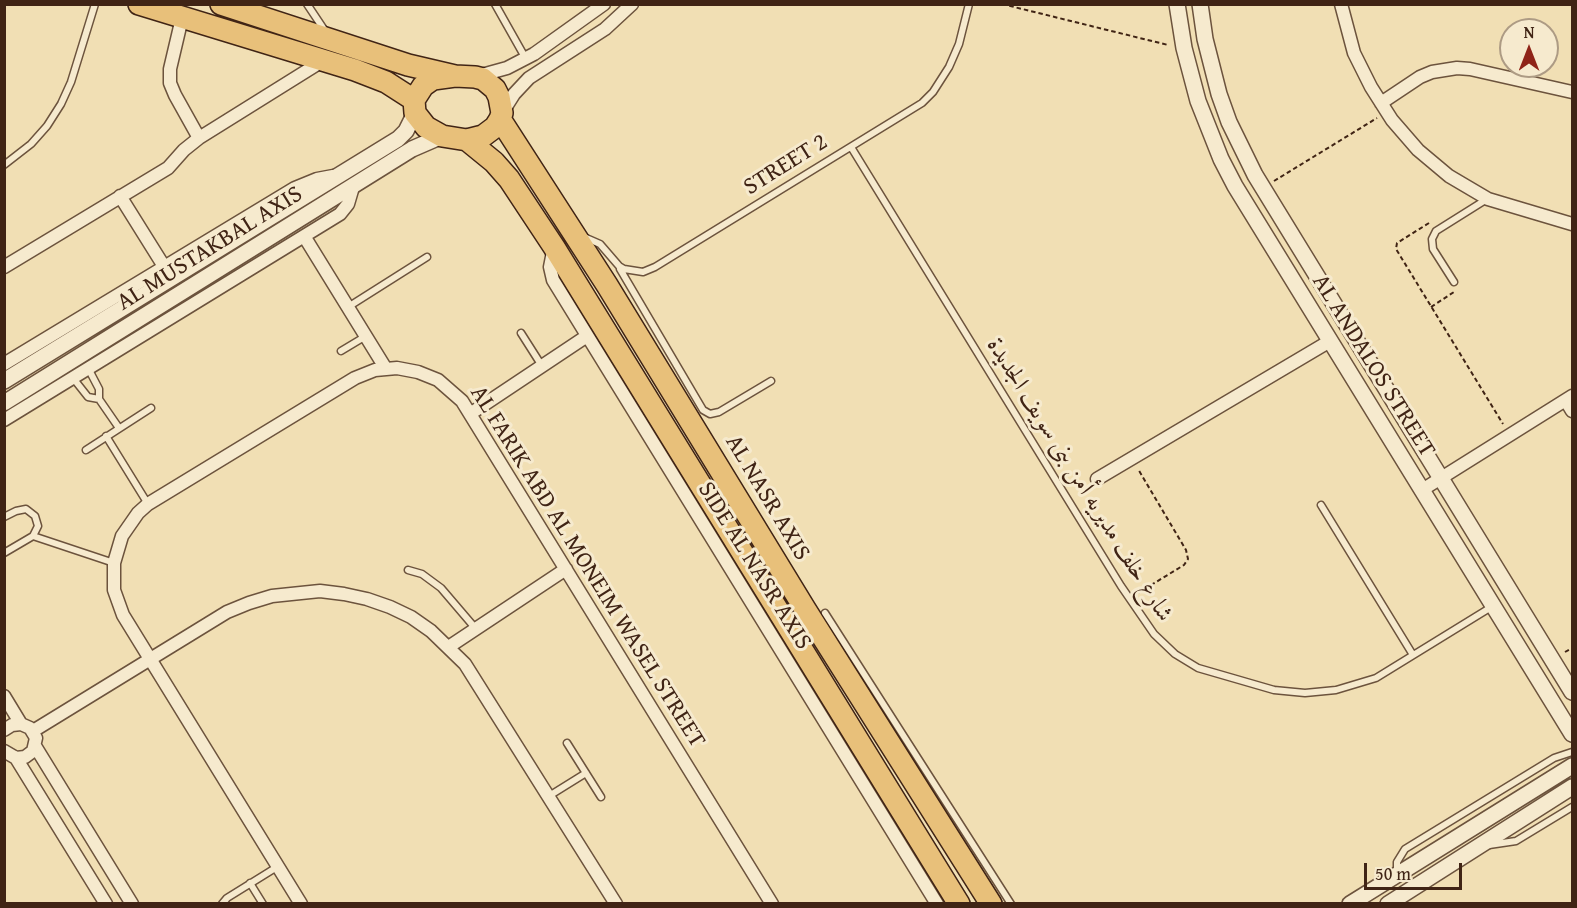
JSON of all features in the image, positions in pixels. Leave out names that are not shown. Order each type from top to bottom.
[{"type":"highway","points":[[139,4],[371,75],[400,91],[415,107],[426,127],[442,136],[467,140],[489,132],[501,116],[502,105],[495,89],[483,79],[408,65],[221,4]]},
{"type":"highway","points":[[415,107],[420,89],[428,82],[465,76]]},
{"type":"highway","name":"AL NASR AXIS","points":[[501,116],[805,609],[991,903]]},
{"type":"highway","name":"AL NASR AXIS","points":[[467,140],[501,170],[515,187],[554,247],[959,903]]},
{"type":"highway","points":[[501,170],[524,156]]},
{"type":"highway","points":[[784,621],[805,609]]},
{"type":"street","points":[[465,76],[507,68],[526,59],[604,4]]},
{"type":"street","points":[[501,116],[514,94],[529,78],[605,29],[632,4]]},
{"type":"street","name":"AL ANDALOS STREET","points":[[1177,4],[1184,48],[1198,101],[1221,159],[1235,186],[1572,734]]},
{"type":"street","name":"AL ANDALOS STREET","points":[[1200,4],[1205,39],[1219,94],[1241,149],[1262,188],[1572,692]]},
{"type":"street","points":[[1341,4],[1354,53],[1384,107],[1404,135],[1433,164],[1465,187],[1488,199],[1572,224]]},
{"type":"street","points":[[182,18],[170,69],[170,83],[199,138]]},
{"type":"street","points":[[4,267],[168,168],[184,150],[199,138],[324,60]]},
{"type":"street","points":[[1384,107],[1431,72],[1457,68],[1572,92]]},
{"type":"street","name":"AL MUSTAKBAL AXIS","points":[[4,381],[186,261],[398,139],[406,131],[415,107]]},
{"type":"street","name":"AL MUSTAKBAL AXIS","points":[[4,403],[419,145],[442,136]]},
{"type":"street","points":[[4,420],[343,211],[348,204],[353,187]]},
{"type":"street","points":[[120,196],[165,268]]},
{"type":"street","points":[[304,236],[386,369]]},
{"type":"street","name":"SIDE AL NASR AXIS","points":[[554,247],[549,267],[551,276],[937,903]]},
{"type":"street","points":[[4,364],[165,268],[186,261]]},
{"type":"street","points":[[470,414],[587,336]]},
{"type":"street","points":[[1097,479],[1330,341]]},
{"type":"street","name":"AL FARIK ABD AL MONEIM WASEL STREET","points":[[301,903],[123,615],[114,583],[116,549],[129,524],[148,504],[355,378],[386,369],[408,369],[438,380],[455,393],[470,414],[772,903]]},
{"type":"street","points":[[1422,490],[1510,435],[1570,403]]},
{"type":"street","points":[[450,646],[566,569]]},
{"type":"street","points":[[33,731],[226,612],[249,603],[296,592],[320,591],[344,594],[382,604],[411,617],[450,646],[479,682],[614,900],[599,903]]},
{"type":"street","points":[[1494,605],[1512,594]]},
{"type":"street","points":[[4,696],[21,724],[33,731],[36,738],[35,746],[25,757],[10,755]]},
{"type":"street","points":[[4,730],[12,724],[21,724]]},
{"type":"street","points":[[35,746],[132,903]]},
{"type":"street","points":[[10,755],[106,903]]},
{"type":"street","points":[[1350,903],[1572,766]]},
{"type":"street","points":[[1388,903],[1572,787]]},
{"type":"lane","points":[[4,165],[31,144],[48,126],[61,105],[71,82],[95,4]]},
{"type":"lane","points":[[307,4],[333,41]]},
{"type":"lane","points":[[495,4],[526,59]]},
{"type":"lane","name":"STREET 2","points":[[619,266],[636,272],[649,270],[922,103],[933,92],[955,56],[969,4]]},
{"type":"lane","name":"شارع خلف مديريه أمن بنى سويف الجديدة","points":[[851,147],[1121,586],[1154,634],[1174,654],[1198,668],[1274,690],[1320,692],[1349,687],[1376,678],[1494,605]]},
{"type":"lane","points":[[1454,282],[1433,249],[1431,244],[1434,235],[1488,199]]},
{"type":"lane","points":[[575,236],[600,244],[619,266],[703,410],[710,414],[719,412],[771,381]]},
{"type":"lane","points":[[348,307],[428,257]]},
{"type":"lane","points":[[521,333],[542,366]]},
{"type":"lane","points":[[341,351],[366,336]]},
{"type":"lane","points":[[88,368],[99,389],[99,399],[119,428]]},
{"type":"lane","points":[[74,378],[88,397],[99,399]]},
{"type":"lane","points":[[86,450],[151,408]]},
{"type":"lane","points":[[106,436],[148,504]]},
{"type":"lane","points":[[1321,506],[1413,655]]},
{"type":"lane","points":[[4,517],[21,509],[31,512],[38,526],[33,536],[4,553]]},
{"type":"lane","points":[[33,536],[114,563]]},
{"type":"lane","points":[[408,570],[429,578],[441,588],[476,629]]},
{"type":"lane","points":[[825,613],[1011,903]]},
{"type":"lane","points":[[567,743],[601,797]]},
{"type":"lane","points":[[1397,874],[1397,862],[1406,849],[1554,758],[1572,752]]},
{"type":"lane","points":[[549,796],[586,773]]},
{"type":"lane","points":[[1482,844],[1498,845],[1516,841],[1572,807]]},
{"type":"lane","points":[[222,903],[278,866]]},
{"type":"lane","points":[[250,884],[263,903]]},
{"type":"path","points":[[1002,4],[1184,48]]},
{"type":"path","points":[[1262,188],[1384,107]]},
{"type":"path","points":[[1437,218],[1397,243],[1395,247],[1510,435]]},
{"type":"path","points":[[1431,307],[1452,294],[1455,289],[1454,282]]},
{"type":"path","points":[[1121,586],[1129,593],[1140,592],[1184,565],[1188,559],[1186,550],[1131,458]]}]
